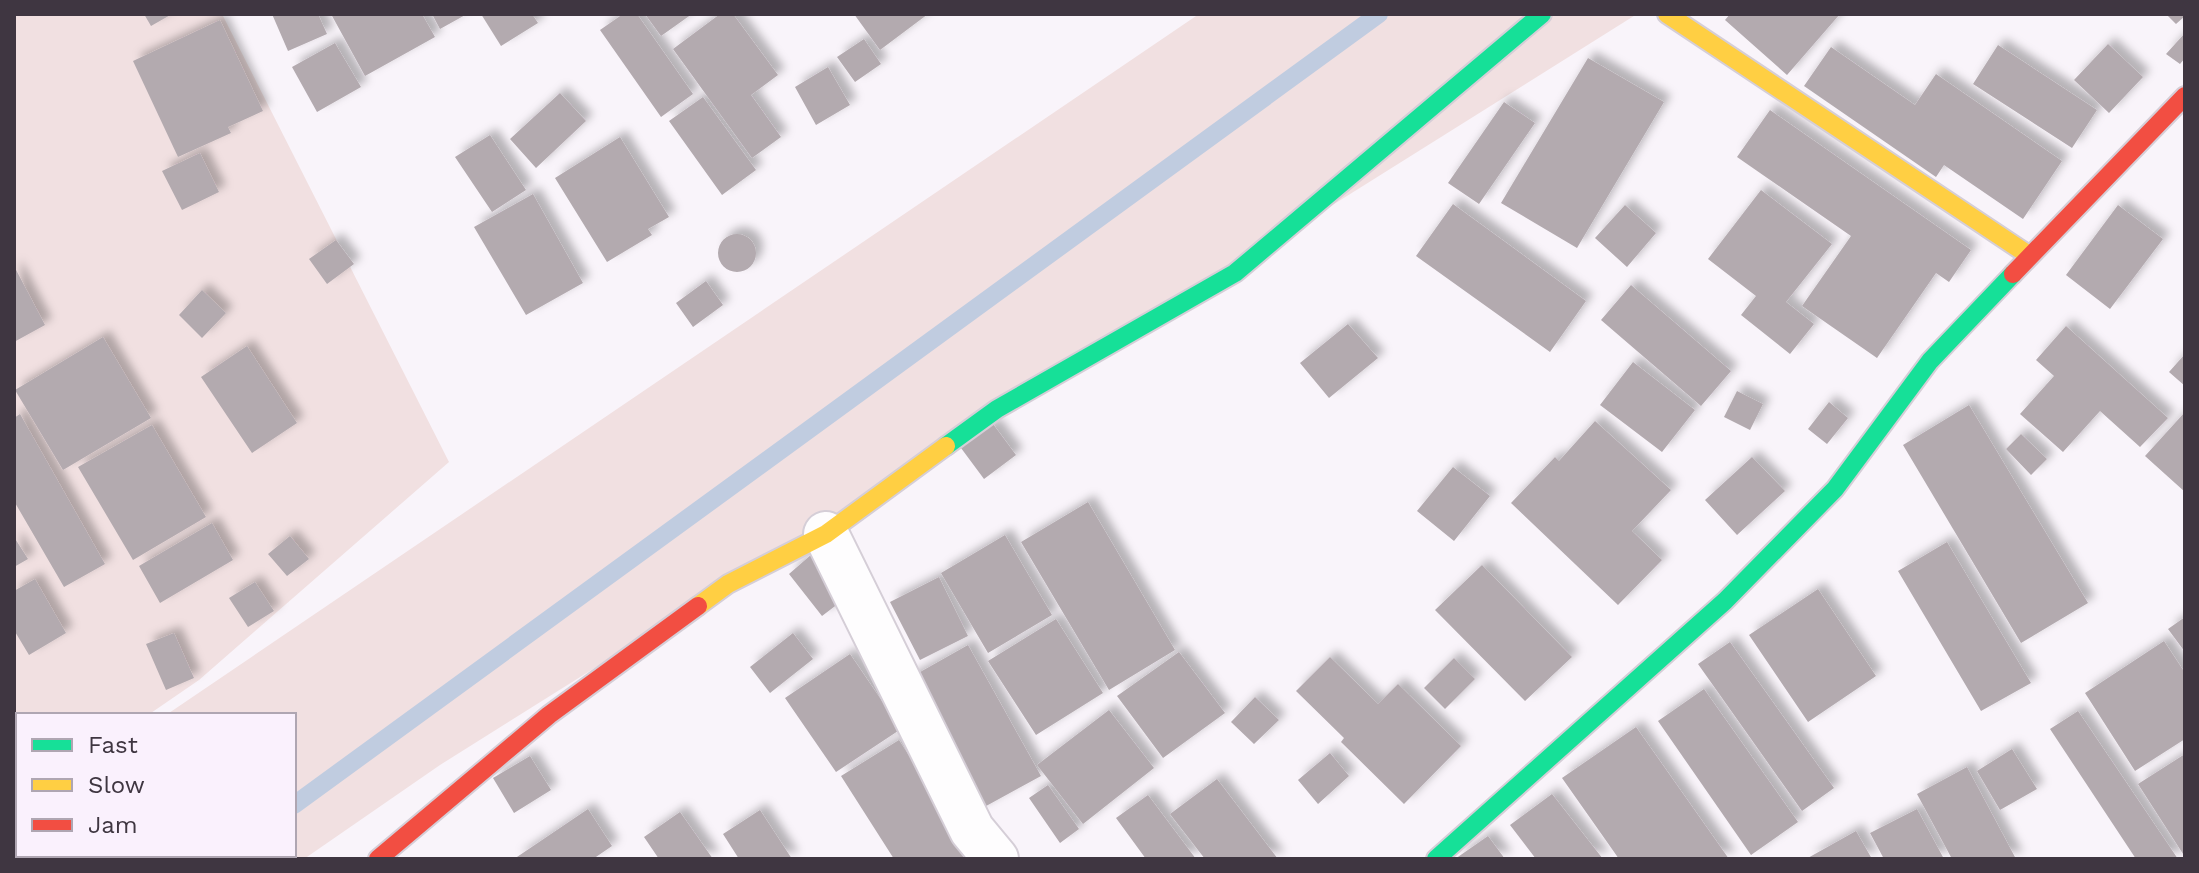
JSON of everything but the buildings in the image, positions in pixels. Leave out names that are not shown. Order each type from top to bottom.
[{"type":"street","points":[[378,859],[549,715],[728,584],[826,534],[997,409],[1235,273],[1542,14]]},
{"type":"street","points":[[1667,14],[2030,256]]},
{"type":"street","points":[[1436,859],[1725,601],[1835,489],[1930,361],[2185,96]]},
{"type":"street","points":[[826,534],[972,830],[996,859]]},
{"type":"shaded area","points":[[14,14],[222,14],[449,462],[199,680],[151,713],[16,713],[14,808]]},
{"type":"shaded area","points":[[1199,14],[1637,14],[440,765],[304,859],[14,859],[16,816],[16,857],[296,857],[296,713],[169,713]]},
{"type":"waterway","points":[[296,804],[1379,14]]},
{"type":"waterway","points":[[216,859],[220,857]]},
{"type":"traffic: fast","points":[[946,446],[997,409],[1235,273],[1542,14]]},
{"type":"traffic: fast","points":[[1436,859],[1725,601],[1835,489],[1930,361],[2013,274]]},
{"type":"traffic: slow","points":[[1667,14],[2030,256]]},
{"type":"traffic: slow","points":[[698,606],[728,584],[826,534],[946,446]]},
{"type":"traffic: jam","points":[[2013,274],[2185,96]]},
{"type":"traffic: jam","points":[[378,859],[549,715],[698,606]]}]
